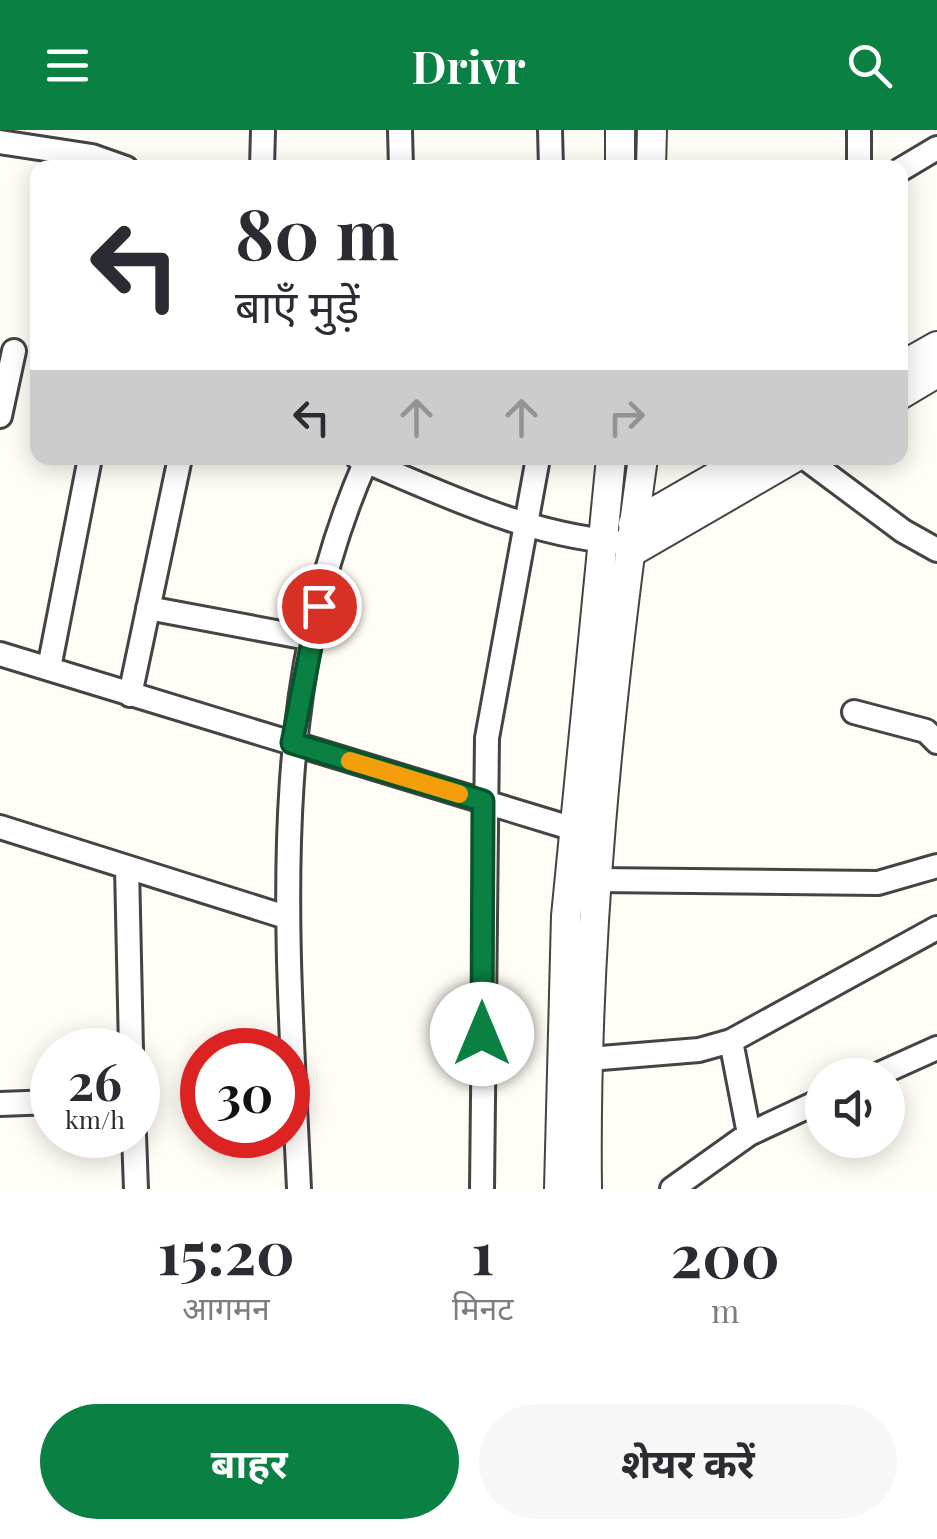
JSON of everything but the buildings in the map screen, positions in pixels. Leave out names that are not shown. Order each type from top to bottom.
[{"type":"street","points":[[262,130],[262,160]]},
{"type":"street","points":[[400,130],[400,160]]},
{"type":"street","points":[[550,130],[551,160]]},
{"type":"street","points":[[620,130],[620,160]]},
{"type":"street","points":[[651,160],[652,130]]},
{"type":"street","points":[[859,130],[859,160]]},
{"type":"street","points":[[0,142],[103,160]]},
{"type":"street","points":[[908,165],[937,148]]},
{"type":"street","points":[[908,362],[937,346]]},
{"type":"street","points":[[0,416],[7,351]]},
{"type":"street","points":[[908,389],[937,372]]},
{"type":"street","points":[[48,668],[89,465]]},
{"type":"street","points":[[130,695],[179,465]]},
{"type":"street","points":[[299,1189],[286,917],[292,743],[332,540],[360,465]]},
{"type":"street","points":[[376,465],[481,511],[603,542],[632,540],[780,465]]},
{"type":"street","points":[[482,1189],[483,801],[487,738],[523,522],[536,465]]},
{"type":"street","points":[[559,1189],[561,997],[610,465]]},
{"type":"street","points":[[587,1189],[596,880],[642,465]]},
{"type":"street","points":[[632,540],[738,465]]},
{"type":"street","points":[[814,465],[902,531],[937,550]]},
{"type":"street","points":[[148,608],[313,639]]},
{"type":"street","points":[[0,654],[574,829]]},
{"type":"street","points":[[854,712],[926,732],[937,742]]},
{"type":"street","points":[[0,827],[286,917]]},
{"type":"street","points":[[126,866],[131,1028]]},
{"type":"street","points":[[596,880],[878,883],[937,866]]},
{"type":"street","points":[[589,1058],[699,1050],[731,1040],[937,928]]},
{"type":"street","points":[[731,1040],[748,1134]]},
{"type":"street","points":[[905,1062],[937,1048]]},
{"type":"street","points":[[0,1104],[30,1103]]},
{"type":"street","points":[[672,1189],[748,1134],[805,1108]]},
{"type":"street","points":[[135,1158],[136,1189]]},
{"type":"slow traffic","points":[[350,761],[459,794]]},
{"type":"route","points":[[319,606],[292,743],[483,801],[482,1034]]}]
